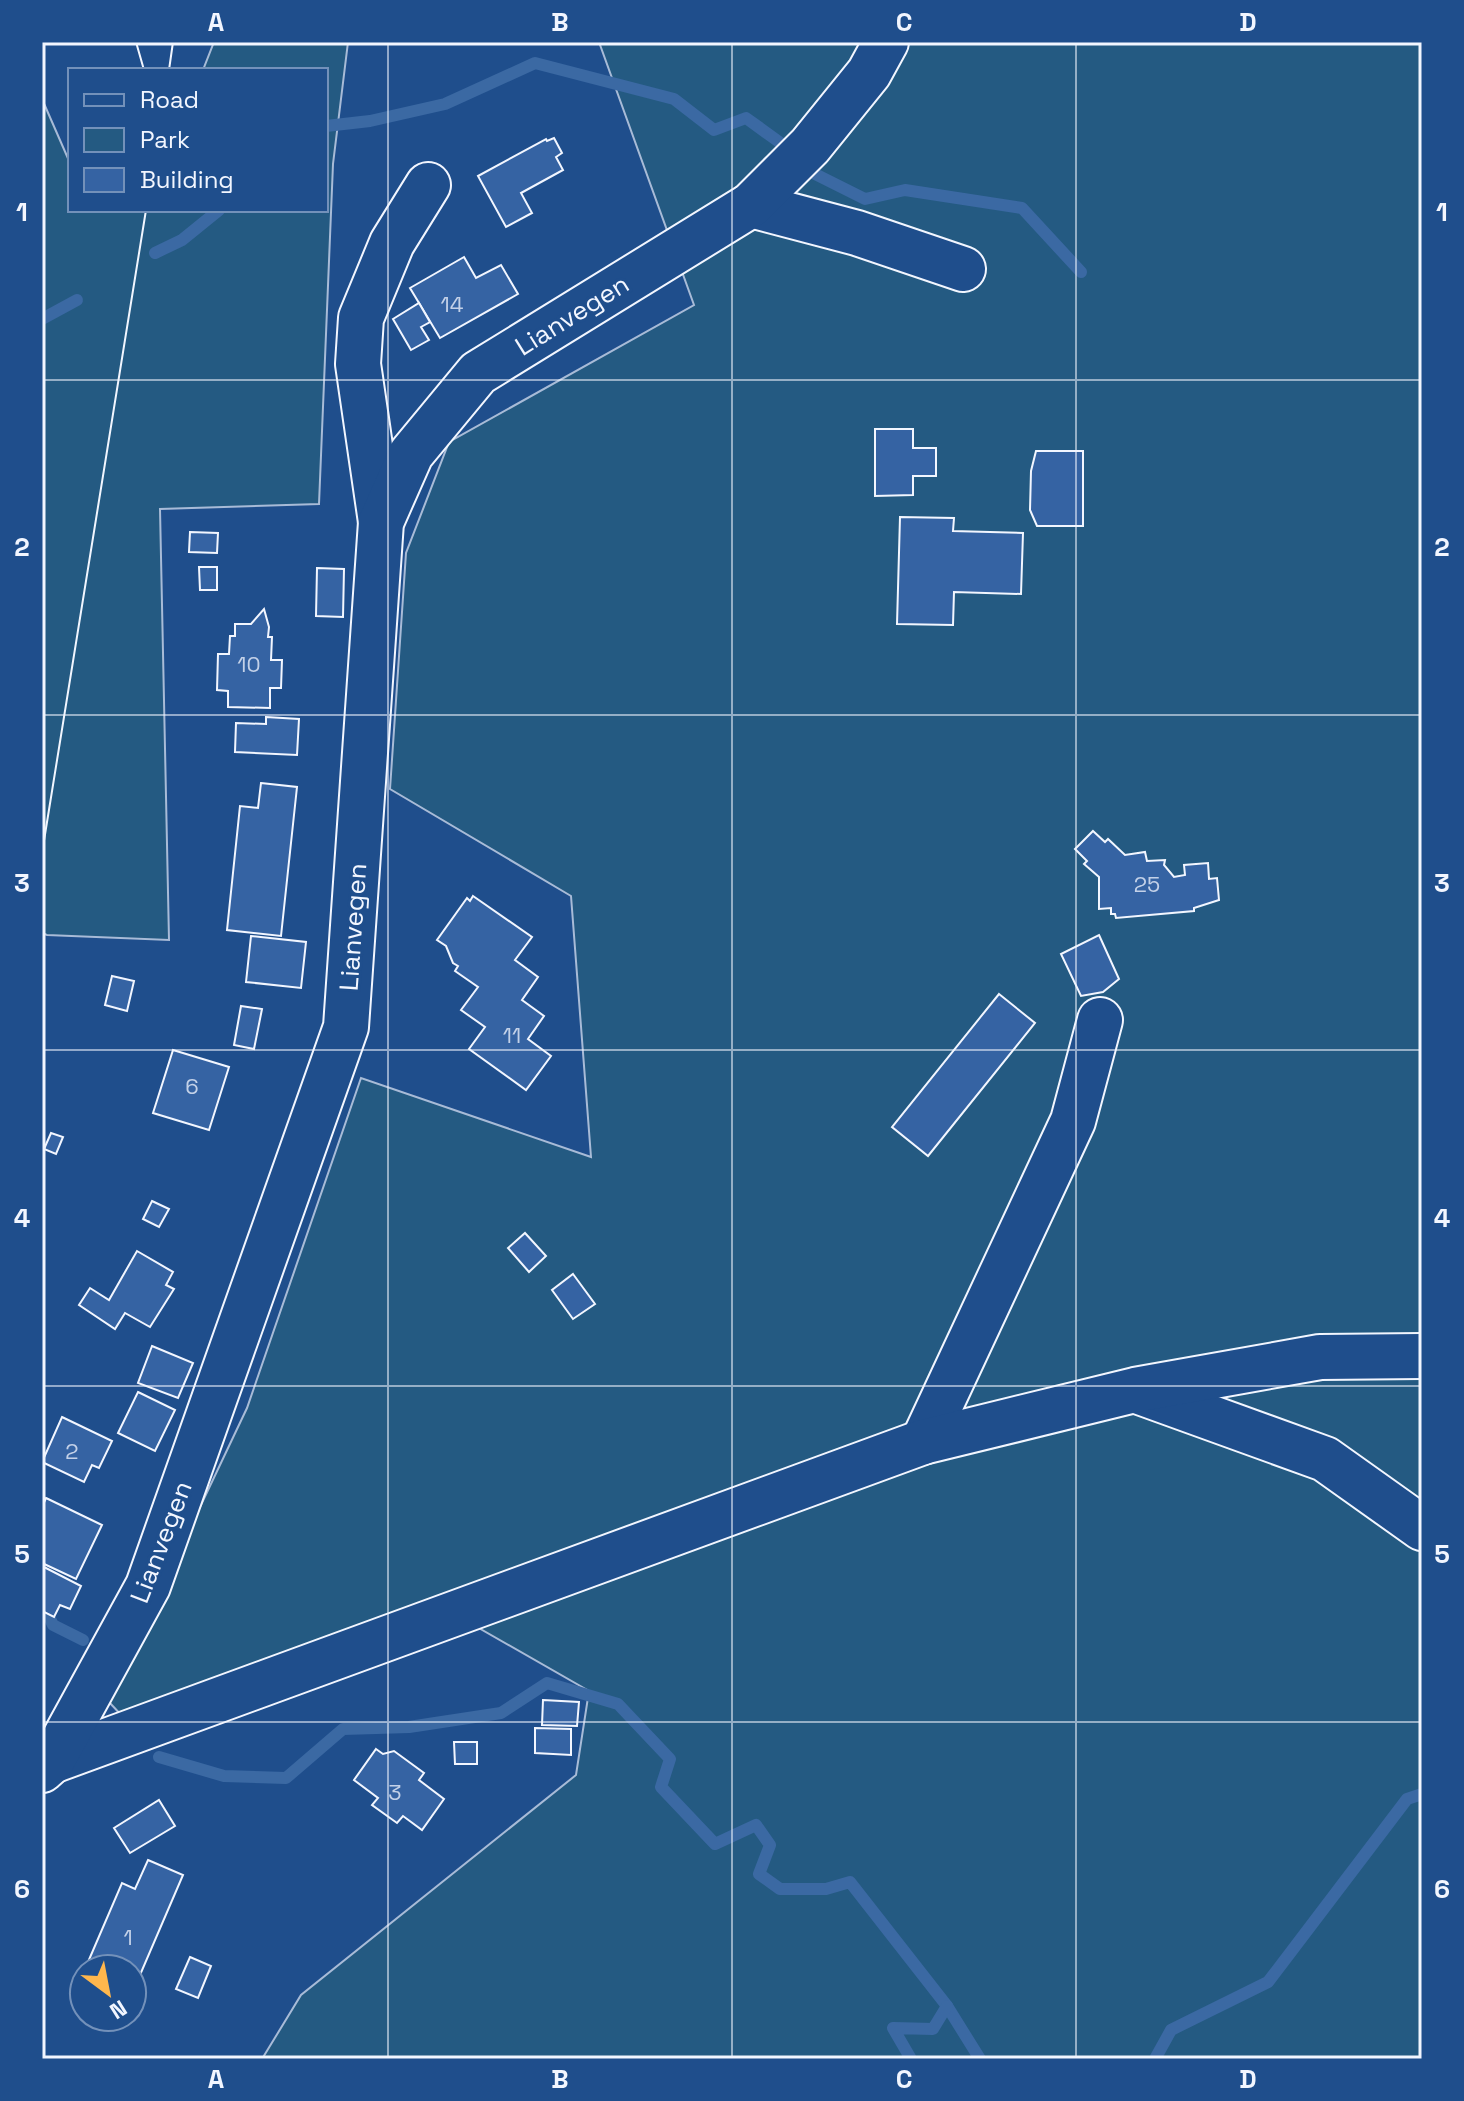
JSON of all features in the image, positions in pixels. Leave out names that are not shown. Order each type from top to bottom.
[{"type":"street","name":"Lianvegen","points":[[47,1765],[148,1586],[346,1027],[381,522],[411,454],[478,373],[751,205],[810,146],[869,73],[886,42]]},
{"type":"street","points":[[381,522],[358,364],[361,318],[392,243],[428,185]]},
{"type":"street","points":[[751,205],[857,233],[963,269]]},
{"type":"street","points":[[923,1442],[1073,1121],[1100,1020]]},
{"type":"street","points":[[47,1765],[923,1442],[1135,1390],[1320,1357],[1422,1356]]},
{"type":"street","points":[[1135,1390],[1325,1459],[1422,1528]]},
{"type":"green space","points":[[214,42],[348,42],[333,164],[319,504],[160,509],[169,940],[47,935],[42,933],[42,99],[68,158],[68,212],[328,212],[328,68],[204,68]]},
{"type":"green space","points":[[599,42],[1422,42],[1422,2059],[262,2059],[301,1995],[576,1775],[589,1691],[435,1603],[125,1719],[108,1701],[247,1408],[361,1078],[591,1157],[571,896],[390,789],[406,553],[449,442],[694,305]]},
{"type":"building","points":[[554,138],[562,153],[556,157],[563,170],[521,193],[532,213],[506,227],[478,176],[546,139]]},
{"type":"building","points":[[464,257],[476,278],[501,265],[518,294],[440,338],[410,288]]},
{"type":"building","points":[[419,303],[430,322],[421,327],[429,340],[411,350],[393,319]]},
{"type":"building","points":[[875,429],[913,429],[913,448],[936,448],[936,476],[913,476],[913,495],[875,496]]},
{"type":"building","points":[[1036,451],[1083,451],[1083,526],[1037,526],[1030,510],[1031,471]]},
{"type":"building","points":[[900,517],[954,518],[953,531],[1023,533],[1021,594],[954,592],[953,625],[897,624]]},
{"type":"building","points":[[190,532],[218,533],[217,553],[189,552]]},
{"type":"building","points":[[199,567],[217,567],[217,590],[200,590]]},
{"type":"building","points":[[317,568],[344,569],[343,617],[316,616]]},
{"type":"building","points":[[264,609],[269,627],[268,637],[272,637],[271,660],[282,660],[281,688],[270,688],[270,708],[228,707],[228,691],[217,690],[218,654],[229,654],[230,636],[235,636],[235,624],[251,624]]},
{"type":"building","points":[[266,717],[299,719],[297,755],[235,752],[236,723],[266,724]]},
{"type":"building","points":[[261,783],[297,787],[281,936],[227,930],[240,806],[258,808]]},
{"type":"building","points":[[1093,831],[1105,842],[1108,839],[1125,855],[1145,852],[1147,861],[1165,860],[1164,865],[1174,877],[1185,875],[1184,865],[1208,863],[1209,879],[1217,878],[1219,900],[1194,908],[1194,911],[1116,918],[1115,914],[1111,914],[1111,908],[1099,909],[1099,877],[1084,864],[1087,861],[1075,849]]},
{"type":"building","points":[[473,896],[532,937],[515,960],[538,977],[522,1000],[544,1016],[528,1039],[551,1056],[526,1090],[469,1049],[485,1027],[461,1010],[478,987],[455,971],[458,966],[453,963],[446,946],[437,940],[467,898],[470,901]]},
{"type":"building","points":[[1099,935],[1119,979],[1103,992],[1081,996],[1061,954]]},
{"type":"building","points":[[251,936],[306,942],[301,988],[246,982]]},
{"type":"building","points":[[112,976],[134,981],[127,1011],[105,1005]]},
{"type":"building","points":[[999,994],[1035,1023],[928,1156],[892,1127]]},
{"type":"building","points":[[241,1006],[262,1009],[254,1049],[234,1045]]},
{"type":"building","points":[[173,1050],[229,1067],[209,1130],[153,1113]]},
{"type":"building","points":[[51,1133],[63,1137],[56,1154],[44,1149]]},
{"type":"building","points":[[152,1201],[169,1209],[159,1227],[143,1219]]},
{"type":"building","points":[[525,1233],[546,1256],[529,1272],[508,1248]]},
{"type":"building","points":[[137,1251],[173,1272],[166,1285],[174,1289],[150,1327],[125,1313],[115,1329],[79,1305],[90,1288],[109,1300]]},
{"type":"building","points":[[573,1274],[595,1304],[573,1319],[552,1290]]},
{"type":"building","points":[[152,1346],[193,1363],[178,1398],[138,1383]]},
{"type":"building","points":[[138,1392],[175,1410],[155,1451],[118,1433]]},
{"type":"building","points":[[62,1417],[112,1441],[99,1468],[92,1465],[84,1482],[42,1462]]},
{"type":"building","points":[[46,1498],[102,1525],[76,1579],[42,1563],[42,1507]]},
{"type":"building","points":[[42,1566],[81,1586],[70,1609],[60,1605],[54,1617],[42,1611]]},
{"type":"building","points":[[543,1700],[579,1702],[577,1726],[542,1725]]},
{"type":"building","points":[[535,1728],[571,1729],[571,1755],[535,1753]]},
{"type":"building","points":[[454,1742],[477,1742],[477,1764],[455,1764]]},
{"type":"building","points":[[376,1749],[383,1754],[394,1751],[424,1773],[419,1780],[444,1799],[422,1830],[403,1816],[397,1823],[372,1805],[378,1798],[354,1780]]},
{"type":"building","points":[[159,1800],[175,1826],[130,1853],[114,1828]]},
{"type":"building","points":[[148,1860],[183,1875],[148,1956],[148,1953],[92,1953],[122,1883],[135,1889]]},
{"type":"building","points":[[190,1957],[211,1966],[198,1998],[176,1989]]},
{"type":"waterway","points":[[328,126],[370,121],[445,104],[535,63],[674,99],[714,130],[746,118],[782,144]]},
{"type":"waterway","points":[[809,171],[865,199],[905,190],[1022,208],[1081,272]]},
{"type":"waterway","points":[[155,253],[182,240],[217,212]]},
{"type":"waterway","points":[[42,319],[77,300]]},
{"type":"waterway","points":[[42,1602],[53,1625],[83,1640]]},
{"type":"waterway","points":[[159,1757],[224,1776],[286,1778],[343,1729],[409,1727],[501,1713],[547,1683],[618,1704],[670,1759],[661,1787],[715,1844],[756,1825],[770,1845],[759,1874],[780,1889],[826,1889],[850,1882],[947,2006],[980,2059]]},
{"type":"waterway","points":[[1155,2059],[1171,2030],[1268,1982],[1407,1799],[1422,1794]]},
{"type":"waterway","points":[[911,2059],[893,2028],[933,2029],[947,2006]]},
{"type":"tram line","points":[[136,42],[143,68]]},
{"type":"tram line","points":[[169,68],[173,42]]},
{"type":"tram line","points":[[42,853],[146,212]]}]
